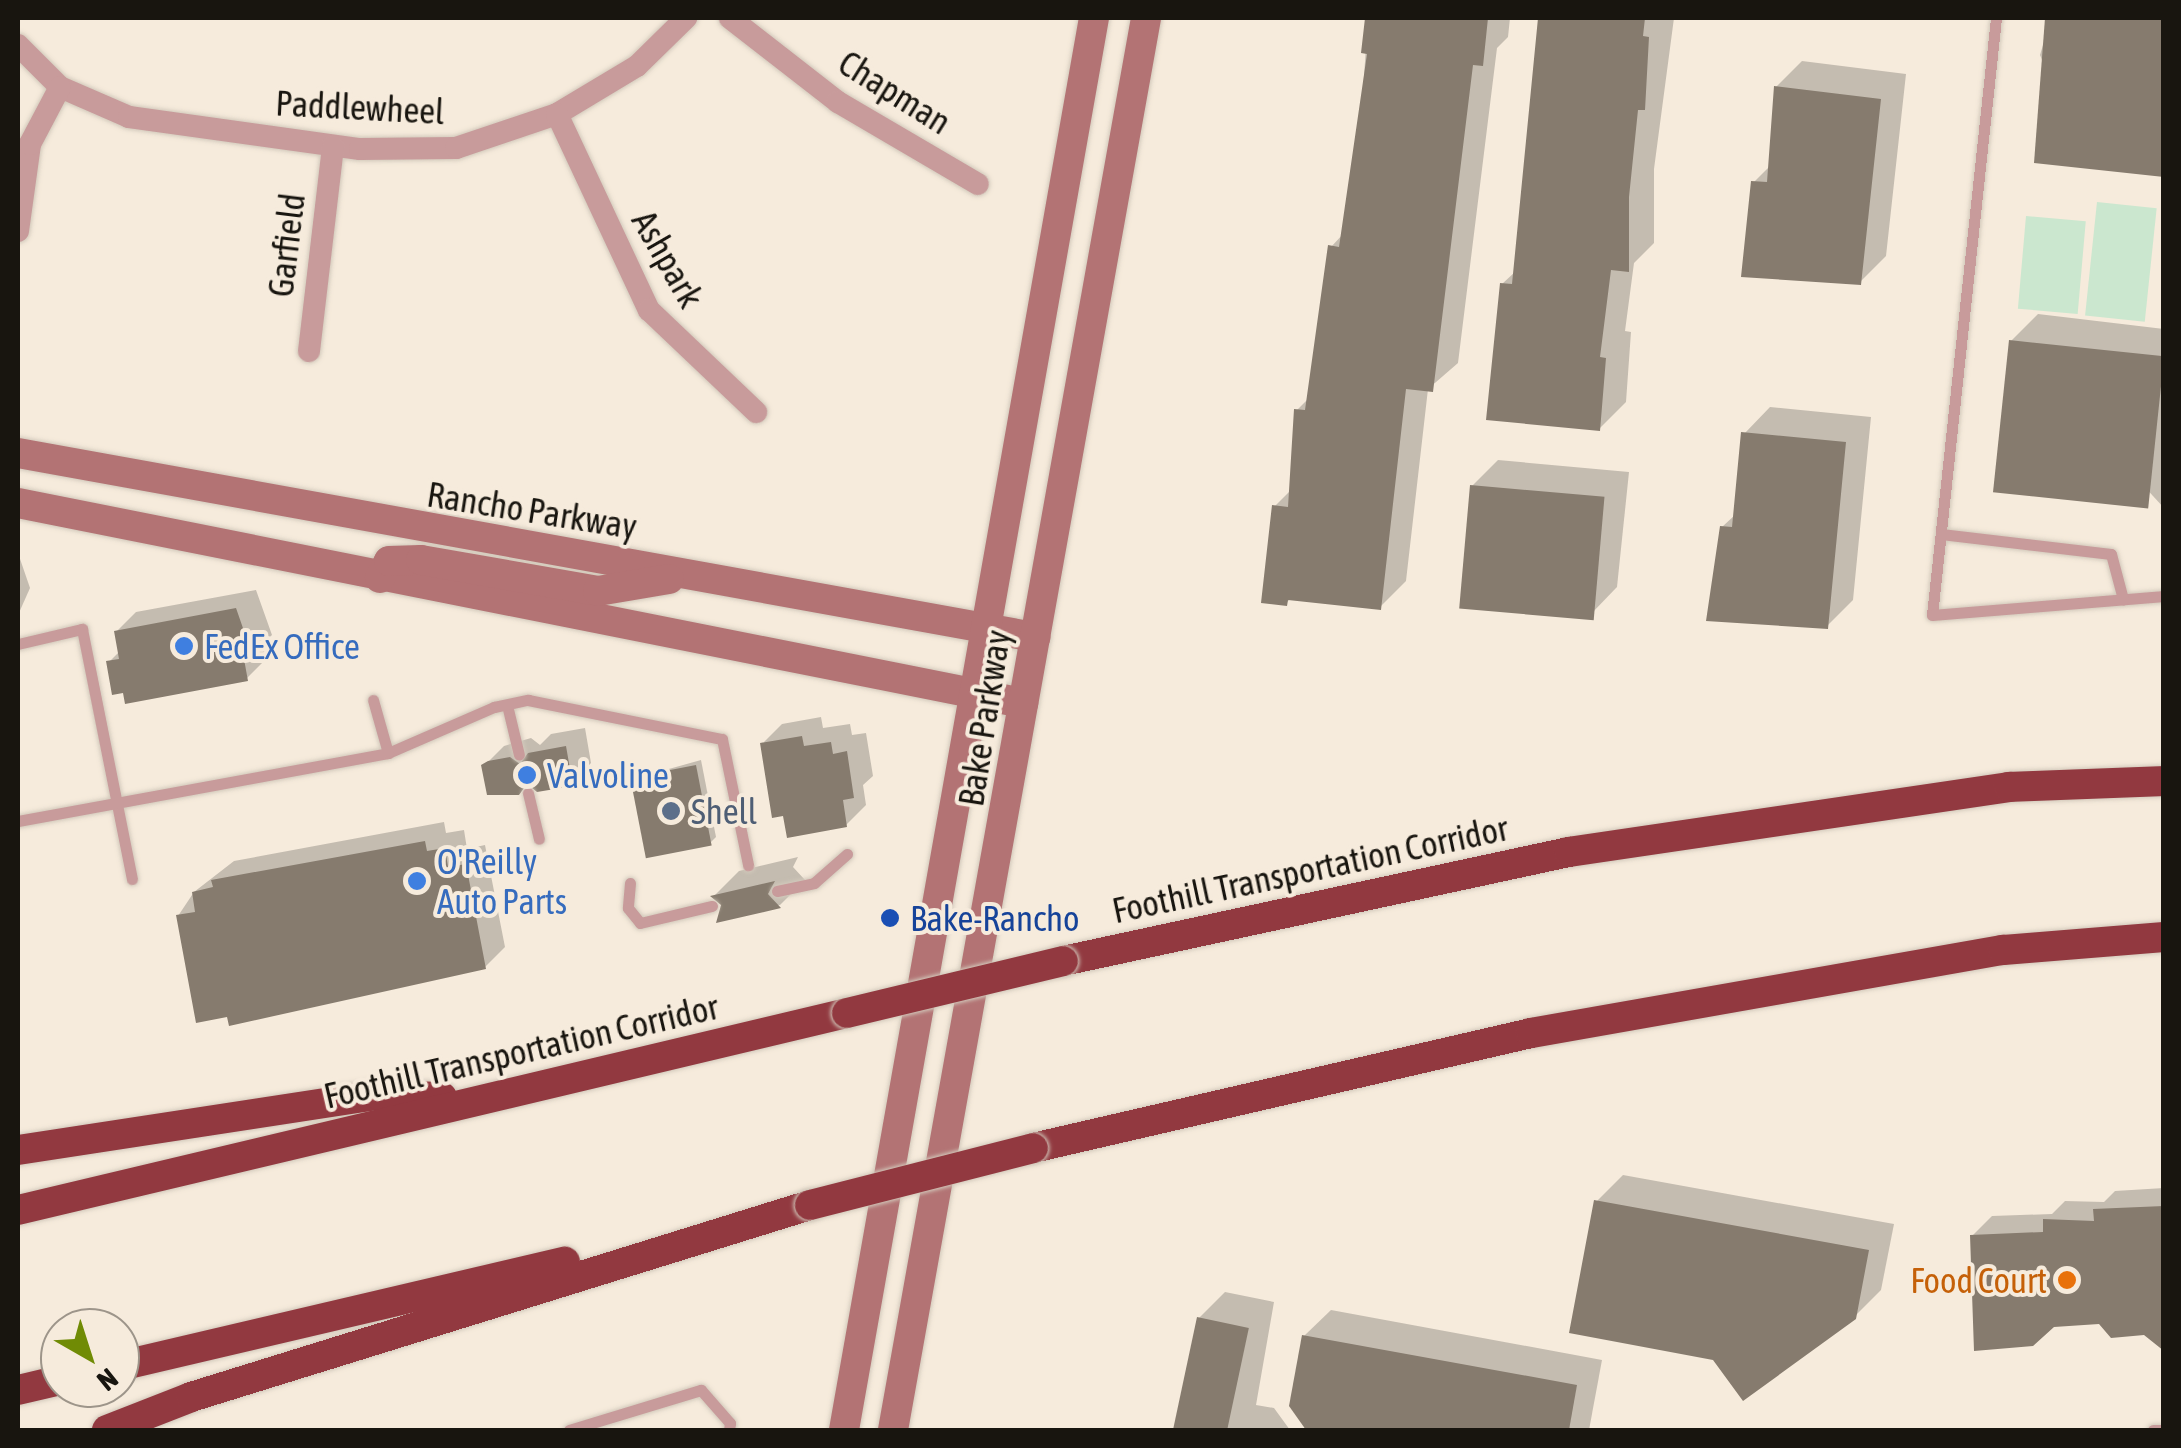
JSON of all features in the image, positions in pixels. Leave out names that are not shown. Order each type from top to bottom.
[{"type":"highway","name":"Foothill Transportation Corridor","points":[[18,1210],[1063,961],[1569,852],[2009,787],[2164,777]]},
{"type":"highway","points":[[140,1361],[1531,1033],[2003,950],[2164,937]]},
{"type":"highway","points":[[2003,950],[2164,951]]},
{"type":"highway","points":[[18,1150],[378,1095],[485,1098]]},
{"type":"highway","points":[[108,1430],[192,1397],[810,1204]]},
{"type":"main road","name":"Bake Parkway","points":[[844,1430],[1094,18]]},
{"type":"main road","name":"Bake Parkway","points":[[893,1430],[1146,18]]},
{"type":"main road","name":"Rancho Parkway","points":[[18,453],[1034,637]]},
{"type":"main road","points":[[18,503],[1023,703]]},
{"type":"main road","points":[[380,578],[389,561],[421,560],[598,591],[692,576]]},
{"type":"street","name":"Paddlewheel","points":[[18,44],[60,87],[129,117],[333,146],[456,148],[557,114],[636,66],[686,18]]},
{"type":"street","name":"Chapman","points":[[730,18],[838,102],[978,184]]},
{"type":"street","points":[[18,231],[30,144],[60,87]]},
{"type":"street","name":"Ashpark","points":[[557,114],[649,310],[756,412]]},
{"type":"street","name":"Garfield","points":[[309,352],[333,146]]},
{"type":"lane","points":[[1996,18],[1932,615],[2164,596]]},
{"type":"lane","points":[[1941,534],[2111,554],[2123,599]]},
{"type":"lane","points":[[18,644],[82,629],[120,802],[132,879]]},
{"type":"lane","points":[[373,700],[388,752]]},
{"type":"lane","points":[[18,821],[388,752],[507,704],[528,700],[722,739],[748,864]]},
{"type":"lane","points":[[507,704],[519,755]]},
{"type":"lane","points":[[528,793],[538,839]]},
{"type":"lane","points":[[777,891],[814,883],[847,854]]},
{"type":"lane","points":[[630,884],[628,908],[640,923],[712,906]]},
{"type":"lane","points":[[569,1430],[701,1390],[730,1423],[729,1430]]},
{"type":"lane","points":[[2153,1430],[2164,1430]]},
{"type":"green space","points":[[2097,202],[2157,208],[2145,322],[2085,315]]},
{"type":"green space","points":[[2026,216],[2086,221],[2078,314],[2018,309]]},
{"type":"building","points":[[1365,18],[1488,18],[1483,66],[1473,65],[1433,392],[1406,389],[1381,610],[1288,600],[1287,606],[1261,603],[1272,505],[1288,507],[1294,409],[1305,410],[1328,245],[1339,247],[1367,54],[1361,53]]},
{"type":"building","points":[[1538,18],[1645,18],[1643,36],[1649,37],[1645,110],[1638,110],[1629,197],[1629,272],[1611,270],[1600,357],[1606,358],[1600,431],[1486,420],[1500,283],[1512,284]]},
{"type":"building","points":[[2045,18],[2164,18],[2164,177],[2034,163]]},
{"type":"building","points":[[1774,86],[1881,99],[1861,285],[1741,277],[1751,181],[1767,182]]},
{"type":"building","points":[[2009,340],[2164,356],[2148,508],[1993,492]]},
{"type":"building","points":[[1741,432],[1846,442],[1828,629],[1706,621],[1720,526],[1732,527]]},
{"type":"building","points":[[1470,485],[1604,497],[1594,620],[1459,609]]},
{"type":"building","name":"FedEx Office","points":[[236,608],[253,657],[244,659],[248,681],[125,704],[123,693],[112,695],[106,661],[119,659],[114,631]]},
{"type":"building","points":[[802,736],[804,746],[831,742],[833,754],[847,751],[854,798],[843,800],[847,827],[787,838],[783,816],[772,818],[760,743]]},
{"type":"building","name":"Valvoline","points":[[566,746],[573,786],[537,792],[527,784],[519,795],[487,795],[481,765],[510,757],[520,764],[528,753]]},
{"type":"building","name":"Shell","points":[[696,765],[712,845],[646,858],[630,778]]},
{"type":"building","points":[[425,841],[427,851],[445,848],[448,867],[466,864],[486,969],[229,1026],[227,1017],[196,1023],[176,915],[195,912],[192,892],[213,887],[211,880]]},
{"type":"building","points":[[775,881],[768,894],[781,908],[716,923],[721,905],[710,896]]},
{"type":"building","points":[[1594,1200],[1869,1250],[1856,1319],[1743,1401],[1713,1360],[1569,1333]]},
{"type":"building","name":"Food Court","points":[[2164,1206],[2164,1351],[2144,1335],[2111,1338],[2099,1324],[2054,1327],[2033,1346],[1974,1351],[1970,1235],[2043,1232],[2043,1219],[2094,1221],[2093,1209]]},
{"type":"building","points":[[1197,1317],[1249,1328],[1227,1430],[1173,1429]]},
{"type":"building","points":[[1302,1335],[1577,1385],[1569,1430],[1306,1430],[1289,1406]]},
{"type":"place","name":"FedEx Office","points":[[184,646]]},
{"type":"place","name":"Valvoline","points":[[527,775]]},
{"type":"place","name":"Shell","points":[[671,811]]},
{"type":"place","name":"O'Reilly Auto Parts","points":[[417,881]]},
{"type":"place","name":"Bake-Rancho","points":[[890,918]]},
{"type":"place","name":"Food Court","points":[[2067,1280]]}]
